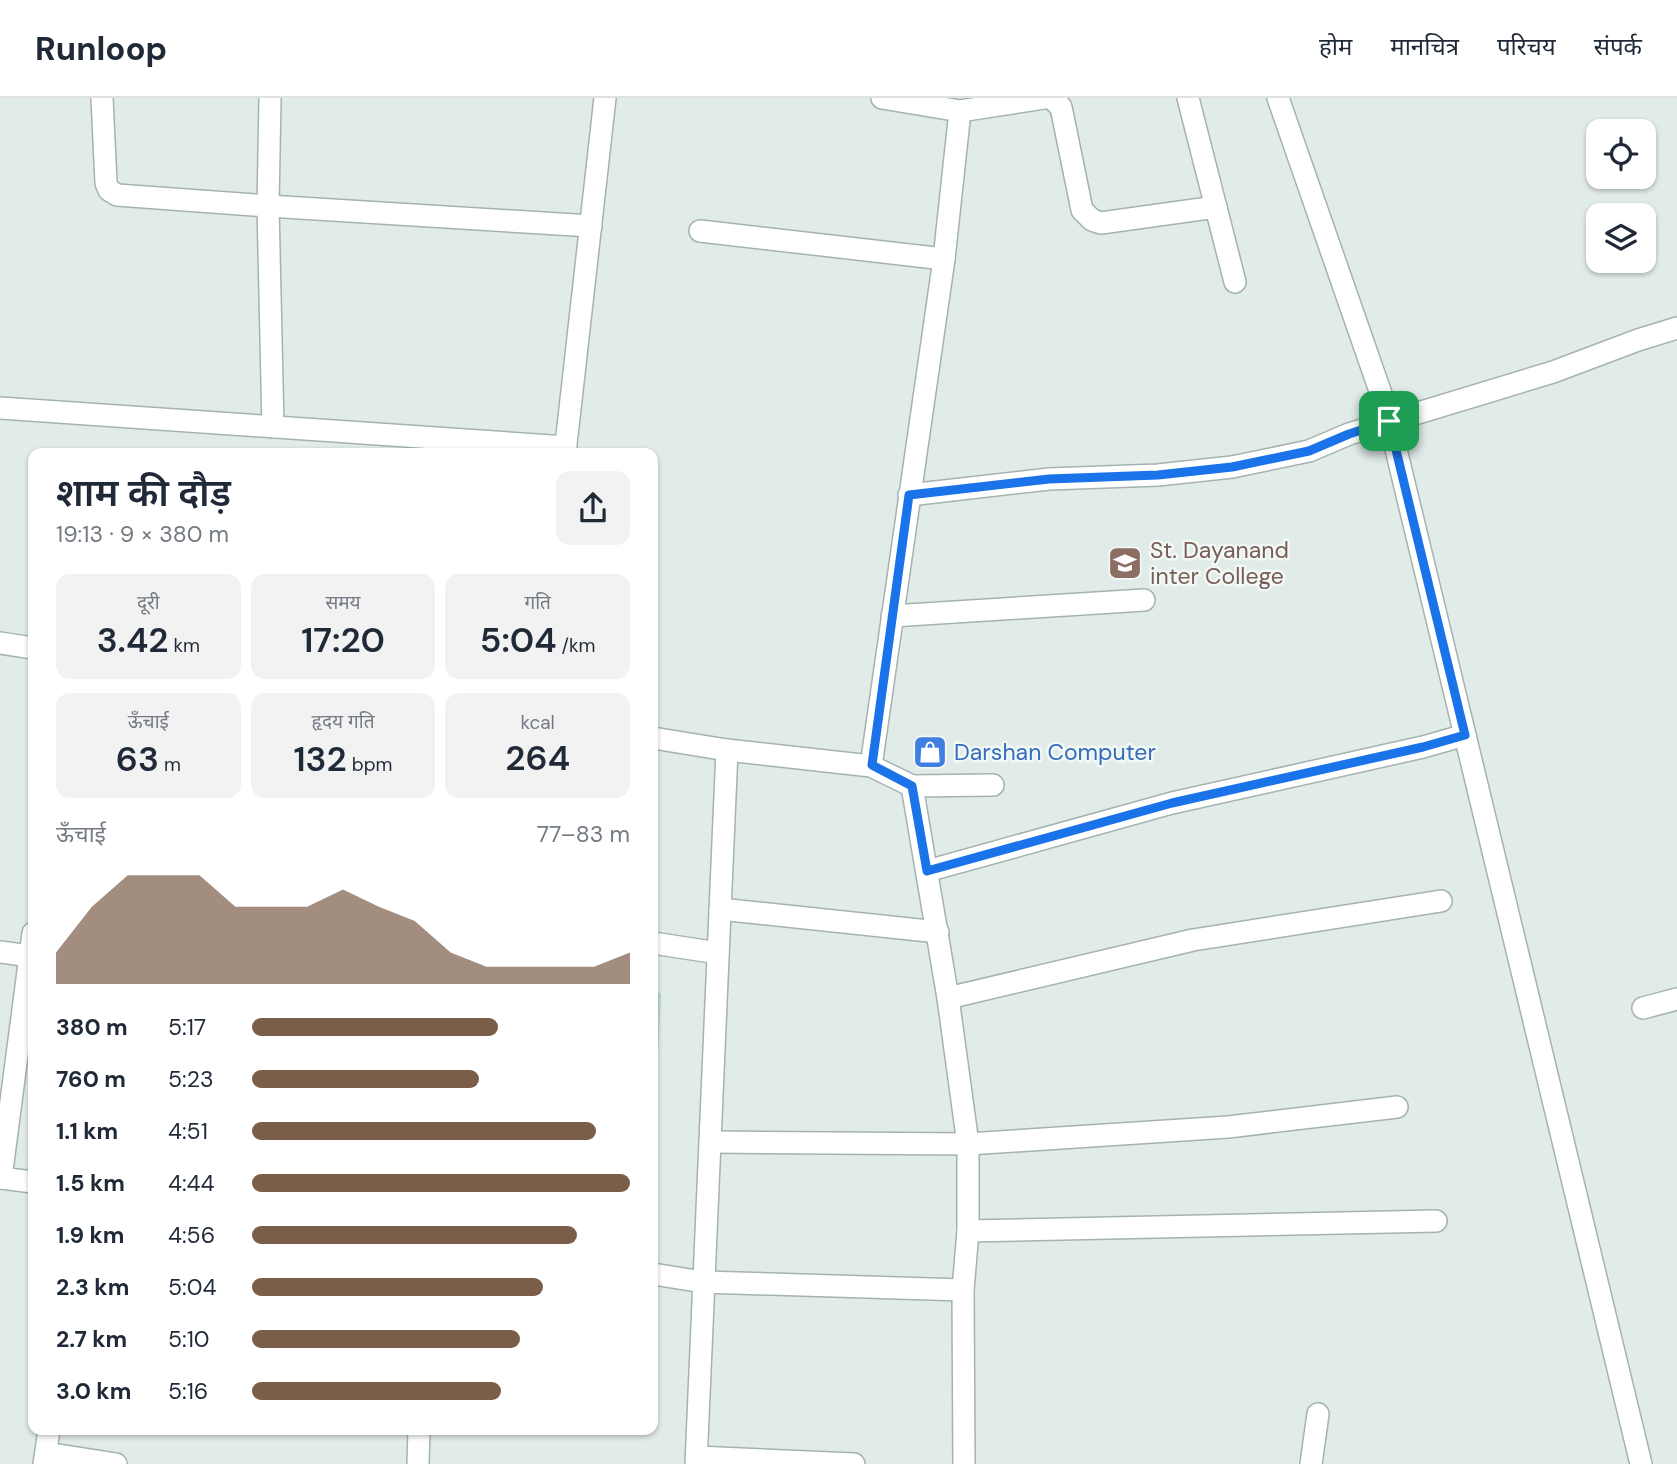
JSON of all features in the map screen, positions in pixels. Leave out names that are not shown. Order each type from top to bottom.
[{"type":"street","points":[[102,98],[106,183],[109,190],[117,195],[591,226]]},
{"type":"street","points":[[270,98],[268,206],[273,427]]},
{"type":"street","points":[[565,448],[605,98]]},
{"type":"street","points":[[882,98],[960,111],[1052,99],[1061,107],[1082,210],[1092,220],[1101,223],[1216,207]]},
{"type":"street","points":[[1188,98],[1235,282]]},
{"type":"street","points":[[1278,98],[1386,408],[1641,1464]]},
{"type":"street","points":[[872,765],[944,259],[960,111]]},
{"type":"street","points":[[700,230],[944,259]]},
{"type":"street","points":[[909,495],[1049,479],[1158,475],[1232,467],[1309,451],[1349,434],[1553,372],[1677,328]]},
{"type":"street","points":[[0,408],[540,448]]},
{"type":"street","points":[[892,616],[1143,600]]},
{"type":"street","points":[[0,643],[28,647]]},
{"type":"street","points":[[927,871],[1172,803],[1423,747],[1465,735]]},
{"type":"street","points":[[658,739],[727,750],[872,765],[912,786],[993,785]]},
{"type":"street","points":[[727,750],[696,1460],[854,1464]]},
{"type":"street","points":[[912,786],[938,932],[968,1144],[968,1231],[963,1290],[964,1464]]},
{"type":"street","points":[[948,998],[1193,940],[1441,901]]},
{"type":"street","points":[[720,909],[938,932]]},
{"type":"street","points":[[658,944],[718,953]]},
{"type":"street","points":[[0,952],[28,957]]},
{"type":"street","points":[[28,972],[1,1178],[28,1181]]},
{"type":"street","points":[[1643,1008],[1677,999]]},
{"type":"street","points":[[710,1142],[968,1144],[1228,1127],[1397,1107]]},
{"type":"street","points":[[968,1231],[1436,1221]]},
{"type":"street","points":[[658,1276],[703,1282],[963,1290]]},
{"type":"street","points":[[1311,1464],[1318,1414]]},
{"type":"street","points":[[48,1435],[45,1458],[116,1464]]},
{"type":"street","points":[[418,1464],[419,1435]]},
{"type":"green space","points":[[658,993],[661,993],[658,1054]]},
{"type":"place","name":"St. Dayanand inter College","points":[[1125,563]]},
{"type":"place","name":"Darshan Computer","points":[[930,752]]},
{"type":"route","points":[[1389,421],[1465,735],[1423,747],[1172,803],[927,871],[912,786],[872,765],[909,495],[1049,479],[1158,475],[1232,467],[1309,451],[1389,421]]}]
